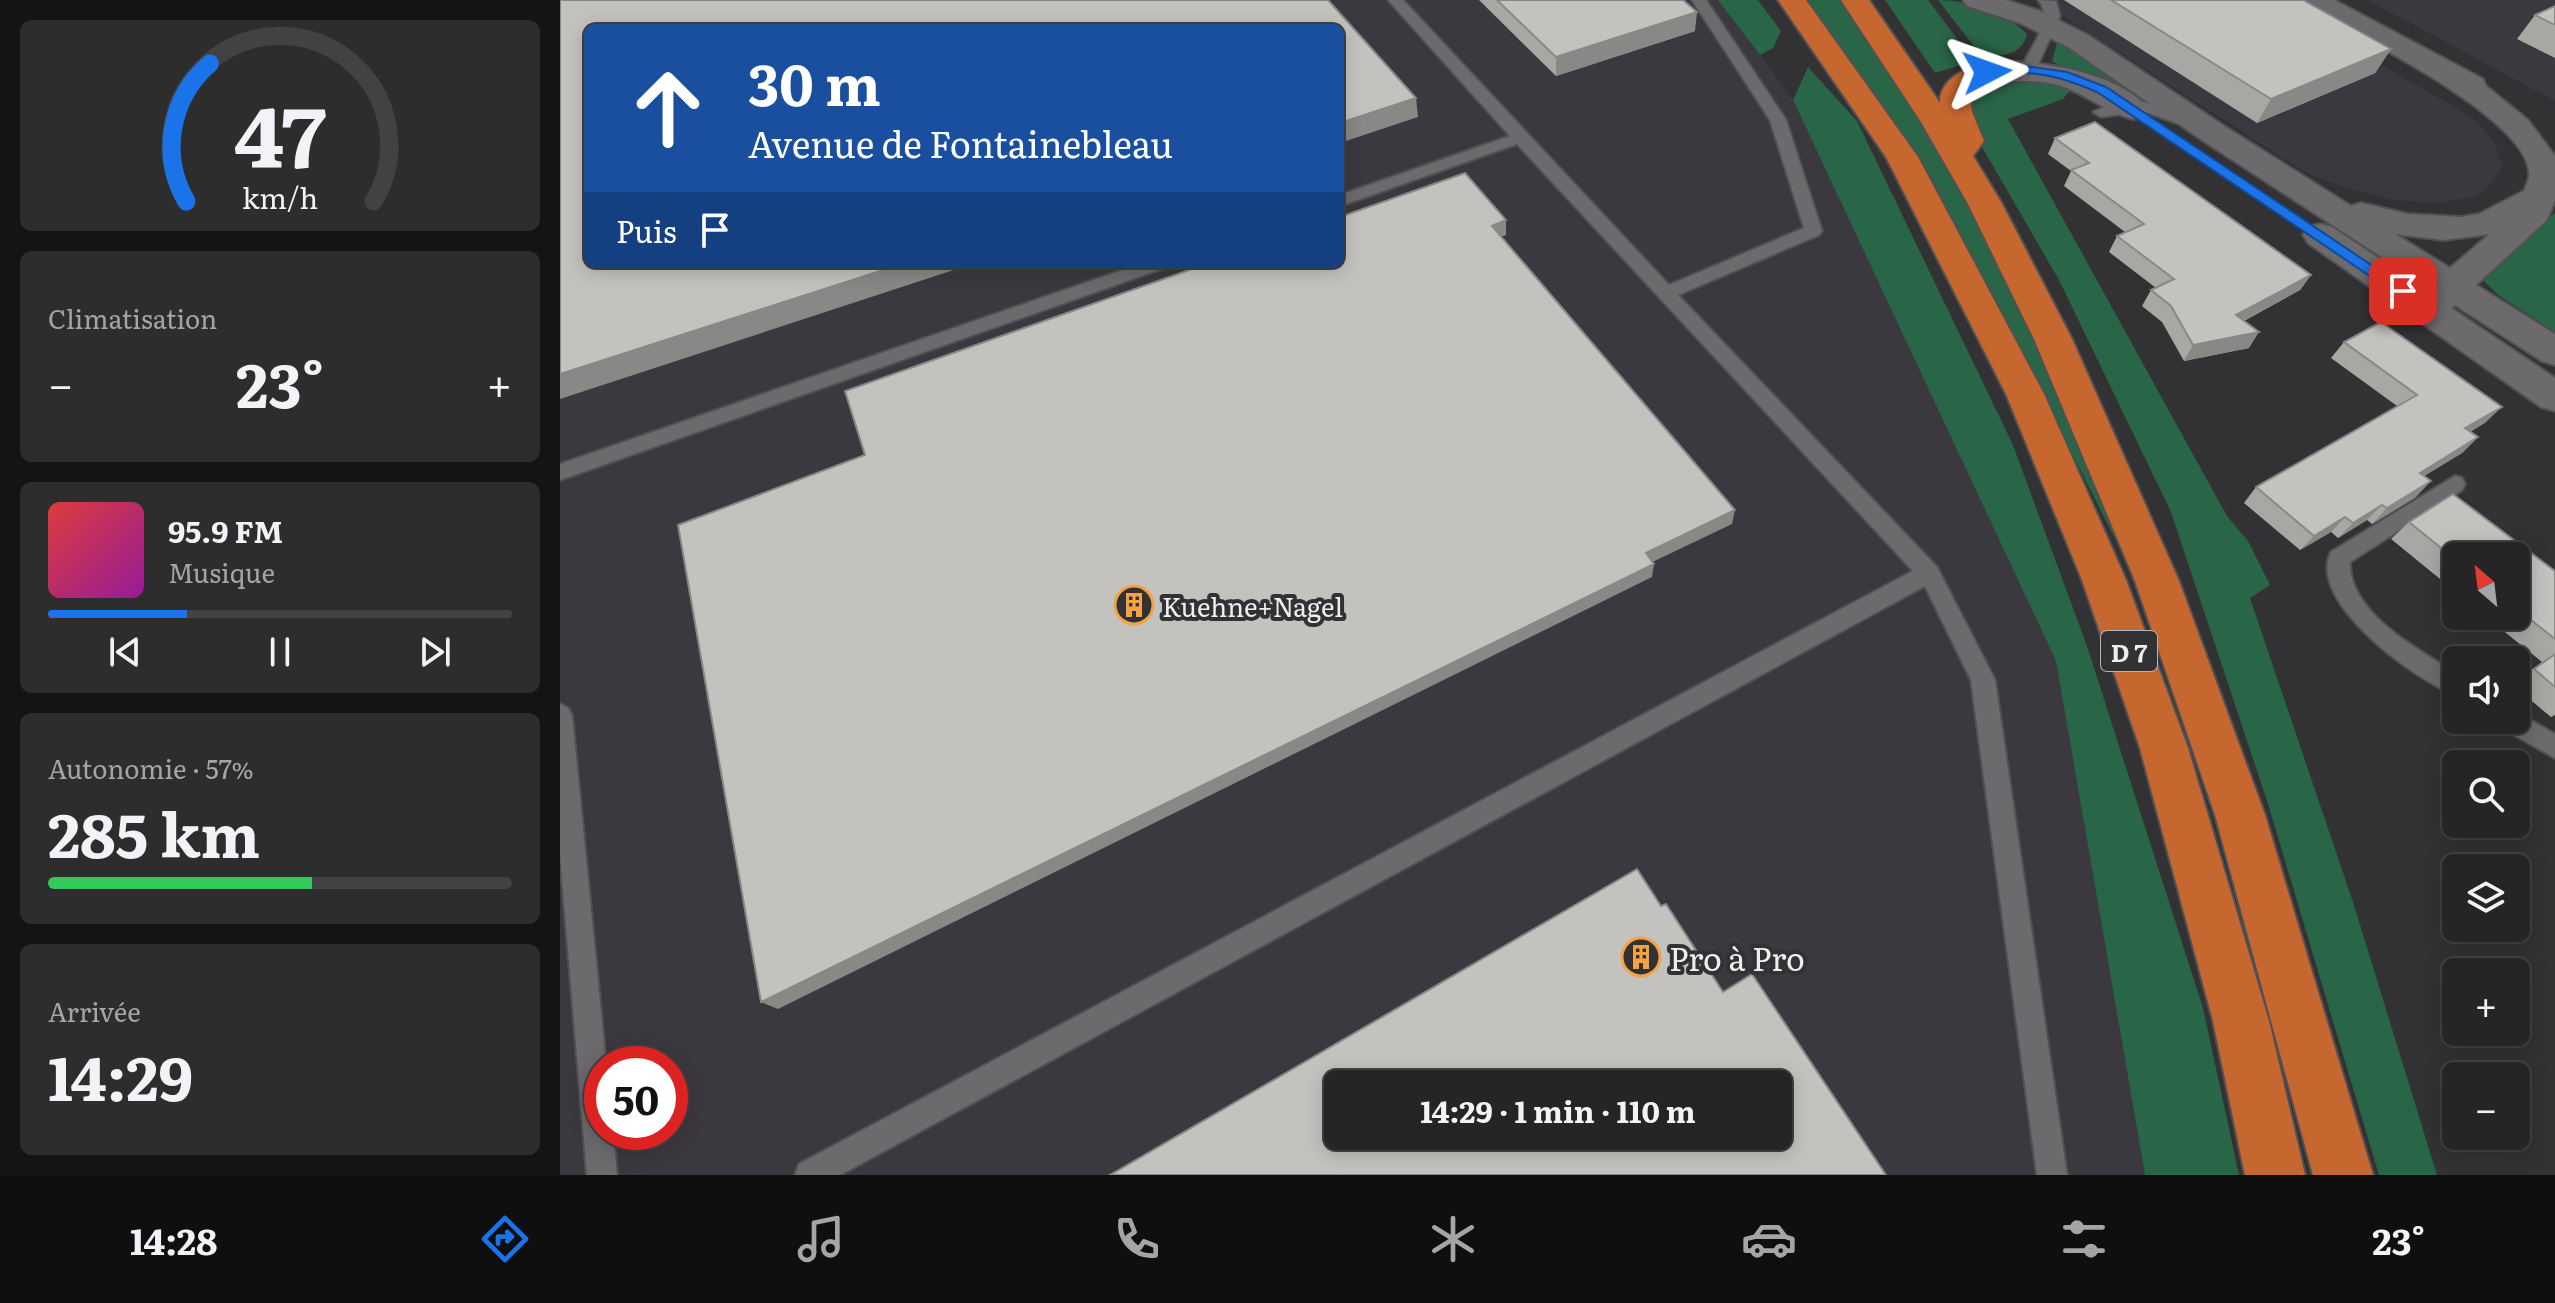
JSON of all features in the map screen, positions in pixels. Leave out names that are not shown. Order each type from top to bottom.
[{"type":"highway","name":"D 7","points":[[1792,0],[1902,157],[2025,394],[2104,580],[2168,763],[2241,1021],[2275,1175]]},
{"type":"highway","name":"D 7","points":[[1855,0],[1957,154],[2053,339],[2157,581],[2253,855],[2343,1175]]},
{"type":"highway","points":[[1957,154],[1968,141],[1956,112],[1955,95],[1965,82],[1987,72]]},
{"type":"main road","points":[[1977,0],[2047,13],[2240,150],[2306,191],[2441,297],[2555,397]]},
{"type":"main road","points":[[2313,0],[2555,130]]},
{"type":"main road","points":[[1987,72],[2028,69],[2067,75],[2441,297],[2555,352]]},
{"type":"main road","points":[[2441,297],[2535,212],[2546,172],[2529,139],[2505,115],[2445,70]]},
{"type":"main road","points":[[2306,191],[2353,212],[2423,228],[2488,223],[2541,193]]},
{"type":"lane","points":[[1395,0],[1520,138],[1929,573],[1983,680],[2052,1175]]},
{"type":"lane","points":[[1667,293],[1813,231],[1778,120],[1699,0]]},
{"type":"lane","points":[[2028,69],[2047,13]]},
{"type":"lane","points":[[2109,102],[2165,109],[2207,136],[2240,150]]},
{"type":"lane","points":[[1344,200],[1520,138]]},
{"type":"lane","points":[[560,472],[1146,268]]},
{"type":"lane","points":[[2442,676],[2400,650],[2366,618],[2340,582],[2339,558],[2455,484]]},
{"type":"lane","points":[[810,1175],[1929,573]]},
{"type":"lane","points":[[560,715],[602,1175]]},
{"type":"lane","points":[[2530,732],[2555,747]]},
{"type":"shaded area","points":[[560,0],[1720,0],[1793,100],[2056,661],[2145,1175],[560,1175]]},
{"type":"shaded area","points":[[2038,0],[2267,0],[2470,116],[2495,142],[2502,167],[2488,188],[2476,196],[2438,203],[2393,200],[2346,188],[2303,171]]},
{"type":"shaded area","points":[[2368,0],[2555,0],[2555,101]]},
{"type":"green space","points":[[1718,0],[1758,0],[1781,31],[1773,48],[1760,55]]},
{"type":"green space","points":[[1803,0],[1839,0],[1891,68],[1936,144],[2031,324],[2116,541],[2011,332],[1928,183]]},
{"type":"green space","points":[[1885,0],[1928,0],[1974,61],[1935,73]]},
{"type":"green space","points":[[1938,0],[1973,5],[2009,20],[2027,34],[2021,47],[2004,55],[1983,58]]},
{"type":"green space","points":[[2058,39],[2158,102],[2129,97],[2052,61]]},
{"type":"green space","points":[[1808,67],[1857,121],[2013,445],[2087,646],[2203,1008],[2239,1175],[2145,1175],[2056,661],[1793,100]]},
{"type":"green space","points":[[2045,79],[2074,86],[2063,99],[2008,119],[2227,516],[2248,541],[2270,585],[2250,598],[2353,902],[2437,1175],[2379,1175],[2268,804],[2171,512],[2059,280],[1975,135],[1968,95],[2001,80]]},
{"type":"green space","points":[[2555,213],[2555,332],[2498,295],[2478,275],[2517,238]]},
{"type":"building","points":[[560,0],[1328,0],[1416,98],[1344,122],[1344,24],[584,24],[584,268],[890,268],[560,374]]},
{"type":"building","points":[[1497,0],[1683,0],[1697,12],[1556,57]]},
{"type":"building","points":[[2111,0],[2303,0],[2391,49],[2271,99]]},
{"type":"building","points":[[2555,6],[2555,25],[2535,15]]},
{"type":"building","points":[[2095,122],[2311,275],[2236,315],[2259,332],[2193,345],[2171,306],[2151,290],[2174,279],[2117,236],[2144,224],[2071,170],[2089,163],[2055,138]]},
{"type":"building","name":"Kuehne+Nagel","points":[[1465,173],[1506,220],[1492,226],[1735,510],[1646,553],[1654,564],[761,1002],[678,525],[865,455],[845,391],[1195,268],[1344,268],[1344,216]]},
{"type":"building","points":[[2381,322],[2502,407],[2465,428],[2478,437],[2420,473],[2431,481],[2387,508],[2382,505],[2353,523],[2345,517],[2314,536],[2256,487],[2417,395],[2344,342]]},
{"type":"building","points":[[2453,494],[2517,542],[2442,542],[2442,549],[2409,522]]},
{"type":"building","points":[[2530,552],[2555,571],[2555,639],[2530,619]]},
{"type":"building","points":[[2555,654],[2555,687],[2534,669]]},
{"type":"building","points":[[1637,869],[1661,906],[1666,904],[1723,992],[1752,974],[1886,1175],[1110,1175]]},
{"type":"place","name":"Kuehne+Nagel","points":[[1134,605]]},
{"type":"place","name":"Pro à Pro","points":[[1641,957]]},
{"type":"route","points":[[1987,72],[2017,69],[2046,71],[2067,75],[2101,89],[2403,291]]}]
